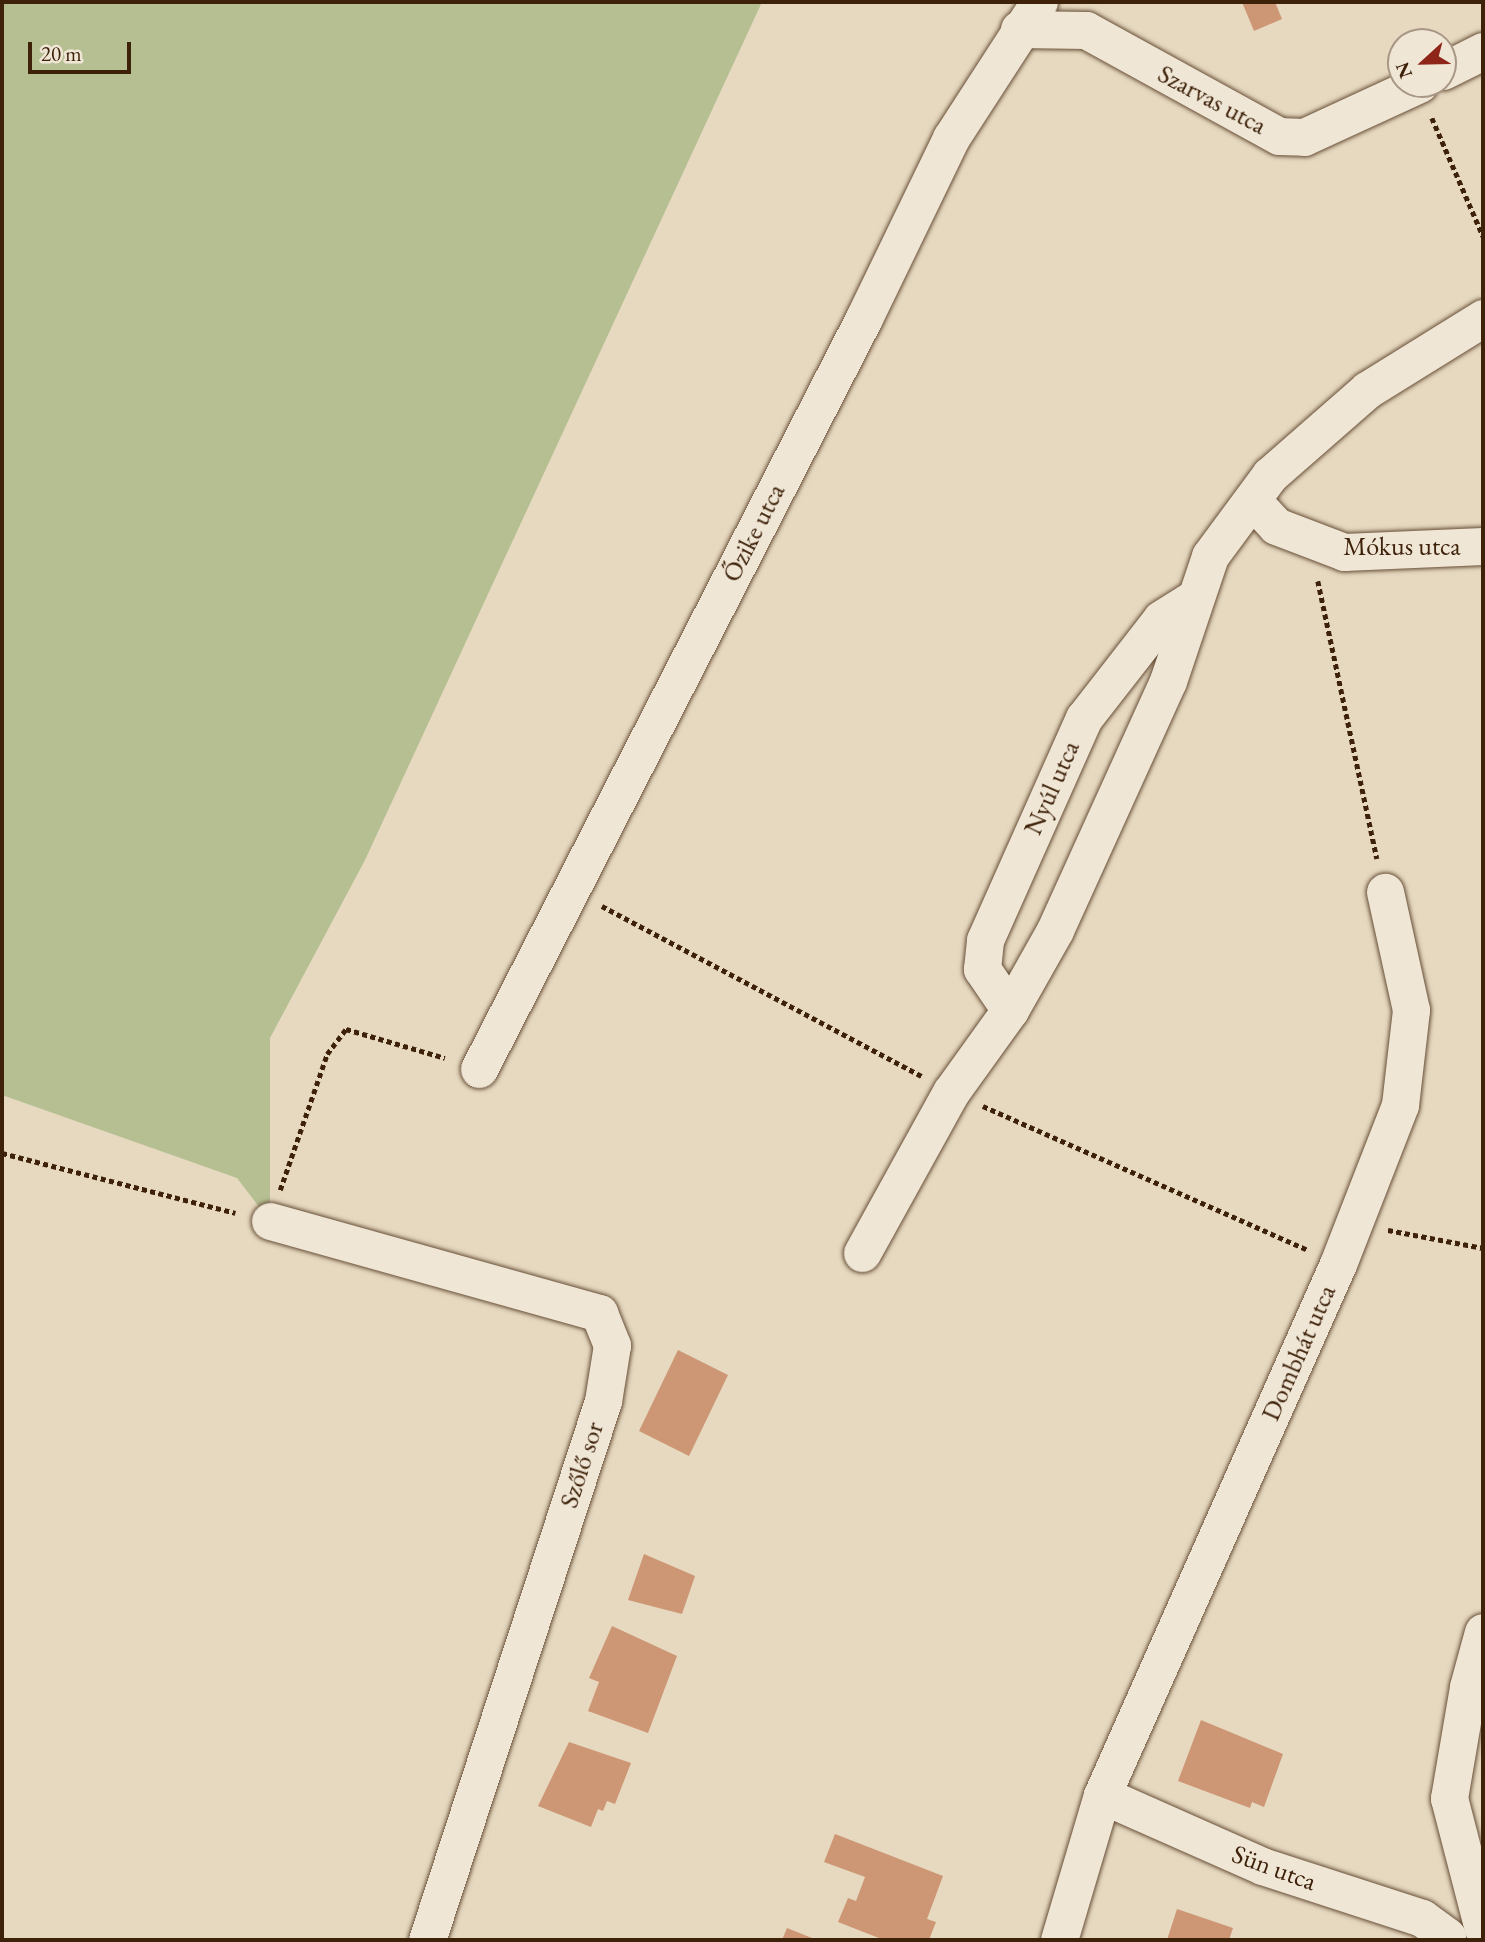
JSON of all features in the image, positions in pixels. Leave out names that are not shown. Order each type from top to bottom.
[{"type":"street","name":"Szarvas utca","points":[[1029,15],[1082,16],[1279,136],[1304,137],[1388,98]]},
{"type":"street","name":"Őzike utca","points":[[480,1069],[864,317],[951,138],[1029,15]]},
{"type":"street","points":[[1457,64],[1483,51]]},
{"type":"street","points":[[862,1253],[951,1092],[1010,1010],[1055,929],[1163,693],[1210,556],[1270,475],[1367,390],[1483,318]]},
{"type":"street","name":"Mókus utca","points":[[1252,500],[1276,526],[1344,552],[1483,546]]},
{"type":"street","name":"Nyúl utca","points":[[1010,1010],[982,969],[985,940],[1084,718],[1161,619],[1196,597]]},
{"type":"street","name":"Dombhát utca","points":[[1059,1940],[1102,1795],[1354,1224],[1400,1105],[1411,1010],[1385,892]]},
{"type":"street","name":"Szőlő sor","points":[[270,1221],[599,1313],[612,1345],[603,1401],[427,1940]]},
{"type":"street","points":[[1483,1632],[1468,1687],[1449,1798],[1483,1929]]},
{"type":"street","name":"Sün utca","points":[[1102,1795],[1262,1866],[1422,1918],[1446,1938]]},
{"type":"street","points":[[1446,1938],[1483,1935]]},
{"type":"path","points":[[1424,98],[1483,236]]},
{"type":"path","points":[[1316,572],[1358,788],[1385,892]]},
{"type":"path","points":[[2,1153],[270,1221],[327,1054],[346,1029],[480,1069]]},
{"type":"path","points":[[1354,1224],[1483,1248]]},
{"type":"green space","points":[[2,2],[762,2],[365,860],[270,1038],[270,1221],[237,1178],[2,1095]]},
{"type":"building","points":[[1242,2],[1275,2],[1282,19],[1254,31]]},
{"type":"building","points":[[678,1350],[728,1375],[689,1456],[639,1431]]},
{"type":"building","points":[[644,1554],[695,1576],[682,1614],[628,1600]]},
{"type":"building","points":[[612,1626],[677,1656],[648,1733],[588,1711],[599,1682],[589,1678]]},
{"type":"building","points":[[1201,1720],[1283,1754],[1264,1807],[1252,1802],[1250,1808],[1178,1781]]},
{"type":"building","points":[[569,1742],[631,1763],[615,1804],[607,1801],[603,1811],[598,1809],[591,1827],[538,1806]]},
{"type":"building","points":[[835,1834],[943,1876],[927,1919],[936,1922],[929,1940],[884,1940],[838,1922],[848,1898],[856,1901],[865,1877],[824,1862]]},
{"type":"building","points":[[1177,1909],[1233,1928],[1229,1940],[1167,1940]]},
{"type":"building","points":[[787,1928],[817,1940],[782,1940]]}]
